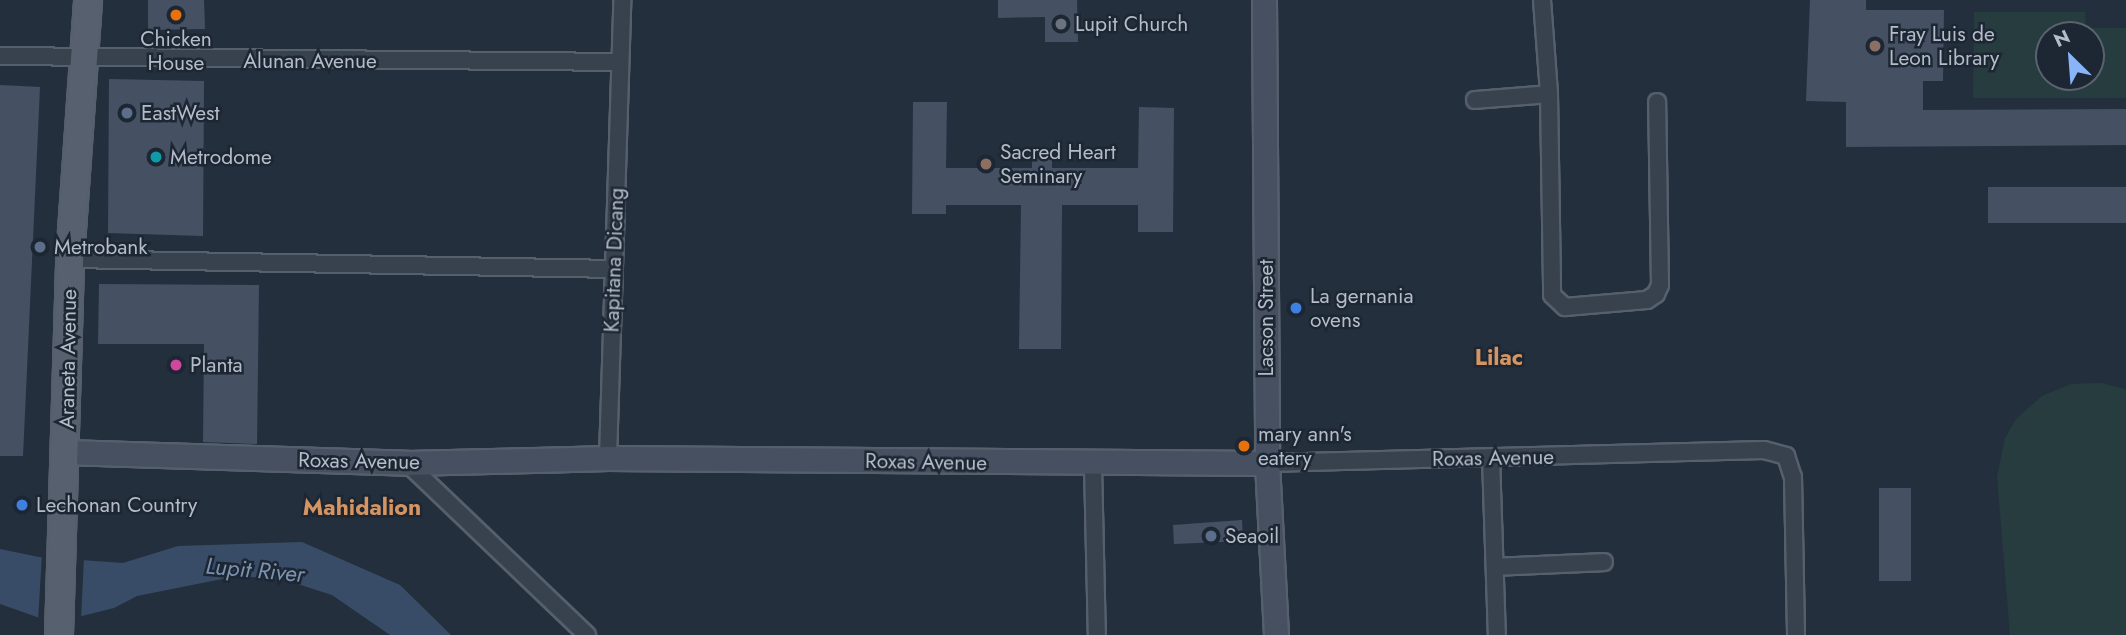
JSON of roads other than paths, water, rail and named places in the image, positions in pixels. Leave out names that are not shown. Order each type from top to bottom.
[{"type":"main road","name":"Araneta Avenue","points":[[59,635],[70,259],[86,60],[88,0]]},
{"type":"street","name":"Kapitana Dicang","points":[[608,458],[622,0]]},
{"type":"street","name":"Lacson Street","points":[[1264,0],[1267,463],[1276,635]]},
{"type":"street","points":[[1542,0],[1549,94],[1552,295],[1565,307],[1647,300],[1656,295],[1660,285],[1657,102]]},
{"type":"street","name":"Alunan Avenue","points":[[0,56],[86,60],[620,62]]},
{"type":"street","points":[[1475,100],[1549,94]]},
{"type":"street","points":[[70,259],[614,270]]},
{"type":"street","name":"Roxas Avenue","points":[[65,452],[407,463],[608,458],[1094,464],[1267,463],[1763,450],[1786,456],[1793,477],[1796,635]]},
{"type":"street","points":[[1491,458],[1497,635]]},
{"type":"street","points":[[407,463],[587,635]]},
{"type":"street","points":[[1094,464],[1097,635]]},
{"type":"street","points":[[1495,568],[1604,562]]},
{"type":"water","name":"Lupit River","points":[[302,542],[400,585],[451,635],[390,635],[332,595],[282,579],[237,576],[137,596],[114,608],[54,623],[0,604],[0,549],[39,557],[123,563],[178,546]]},
{"type":"place","name":"Chicken House","points":[[176,15]]},
{"type":"place","name":"Lupit Church","points":[[1061,24]]},
{"type":"place","name":"Fray Luis de Leon Library","points":[[1875,46]]},
{"type":"place","name":"EastWest","points":[[127,113]]},
{"type":"place","name":"Metrodome","points":[[156,157]]},
{"type":"place","name":"Sacred Heart Seminary","points":[[986,164]]},
{"type":"place","name":"Metrobank","points":[[40,247]]},
{"type":"place","name":"La gernania ovens","points":[[1296,308]]},
{"type":"place","name":"Planta","points":[[176,365]]},
{"type":"place","name":"mary ann's eatery","points":[[1244,446]]},
{"type":"place","name":"Lechonan Country","points":[[22,505]]},
{"type":"place","name":"Seaoil","points":[[1211,536]]},
{"type":"district","name":"Lilac","points":[[1499,357]]},
{"type":"district","name":"Mahidalion","points":[[362,507]]}]
